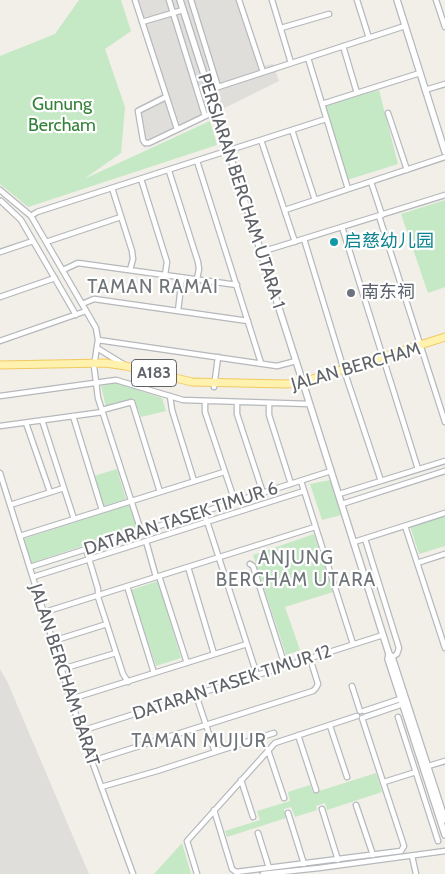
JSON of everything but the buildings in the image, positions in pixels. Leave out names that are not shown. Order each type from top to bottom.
[{"type":"main road","name":"JALAN BERCHAM","points":[[93,365],[138,372],[193,386],[304,384],[445,339]]},
{"type":"main road","name":"JALAN BERCHAM","points":[[0,365],[126,366],[192,382],[214,385]]},
{"type":"street","points":[[135,0],[177,129]]},
{"type":"street","points":[[169,0],[205,116]]},
{"type":"street","name":"PERSIARAN BERCHAM UTARA 1","points":[[180,0],[425,767]]},
{"type":"street","points":[[191,0],[218,86]]},
{"type":"street","points":[[239,0],[263,72]]},
{"type":"street","points":[[272,0],[292,63]]},
{"type":"street","points":[[357,0],[369,38]]},
{"type":"street","points":[[398,0],[425,90],[442,135],[445,152]]},
{"type":"street","points":[[436,0],[445,27]]},
{"type":"street","points":[[142,22],[183,10]]},
{"type":"street","points":[[280,28],[329,14]]},
{"type":"street","points":[[209,90],[405,26]]},
{"type":"street","points":[[343,46],[357,93]]},
{"type":"street","points":[[308,58],[348,189]]},
{"type":"street","points":[[322,104],[420,73]]},
{"type":"street","points":[[425,90],[445,84]]},
{"type":"street","points":[[166,97],[139,110],[142,140],[145,143],[149,143],[216,111]]},
{"type":"street","points":[[388,113],[407,170]]},
{"type":"street","points":[[31,216],[37,212],[326,119]]},
{"type":"street","points":[[292,130],[315,200]]},
{"type":"street","points":[[261,140],[295,242]]},
{"type":"street","points":[[285,210],[445,157]]},
{"type":"street","points":[[197,161],[260,363]]},
{"type":"street","points":[[169,171],[198,262],[197,279]]},
{"type":"street","points":[[140,179],[167,262],[165,275]]},
{"type":"street","points":[[371,182],[420,347],[445,422]]},
{"type":"street","points":[[112,188],[132,251],[133,259],[130,270]]},
{"type":"street","points":[[0,190],[31,216],[96,328],[98,340],[93,365],[102,411],[141,531]]},
{"type":"street","points":[[7,195],[1,202],[21,220],[76,315]]},
{"type":"street","points":[[261,252],[445,195]]},
{"type":"street","points":[[46,242],[121,217]]},
{"type":"street","points":[[342,227],[418,469]]},
{"type":"street","points":[[304,239],[344,371],[381,481]]},
{"type":"street","points":[[0,252],[33,241]]},
{"type":"street","points":[[63,270],[78,263],[236,285]]},
{"type":"street","points":[[0,297],[55,278]]},
{"type":"street","points":[[178,311],[182,278]]},
{"type":"street","points":[[82,304],[94,299],[248,321]]},
{"type":"street","points":[[0,341],[86,311]]},
{"type":"street","points":[[98,340],[277,366],[296,361]]},
{"type":"street","points":[[97,348],[126,366]]},
{"type":"street","points":[[214,385],[218,357]]},
{"type":"street","points":[[0,396],[116,380],[183,400],[310,404]]},
{"type":"street","points":[[170,396],[172,410],[194,481]]},
{"type":"street","points":[[205,401],[205,412],[235,502]]},
{"type":"street","points":[[0,426],[102,411],[132,402],[160,492]]},
{"type":"street","points":[[237,403],[237,414],[262,493]]},
{"type":"street","points":[[269,403],[270,418],[291,484]]},
{"type":"street","points":[[73,416],[102,510]]},
{"type":"street","points":[[42,420],[74,519]]},
{"type":"street","points":[[26,423],[50,492]]},
{"type":"street","points":[[339,494],[445,461]]},
{"type":"street","points":[[342,504],[445,470]]},
{"type":"street","name":"DATARAN TASEK TIMUR 6","points":[[30,568],[331,471]]},
{"type":"street","points":[[20,536],[224,472]]},
{"type":"street","name":"JALAN BERCHAM BARAT","points":[[0,474],[81,731],[133,874]]},
{"type":"street","points":[[301,481],[353,644]]},
{"type":"street","points":[[10,505],[64,488]]},
{"type":"street","name":"DATARAN TASEK TIMUR 6","points":[[33,577],[304,491]]},
{"type":"street","points":[[204,512],[257,675]]},
{"type":"street","points":[[354,542],[445,513]]},
{"type":"street","points":[[405,526],[445,648]]},
{"type":"street","points":[[45,612],[315,527]]},
{"type":"street","points":[[365,538],[398,646],[398,653],[390,657]]},
{"type":"street","points":[[146,541],[187,663]]},
{"type":"street","points":[[86,549],[98,589],[98,596],[116,653],[128,682]]},
{"type":"street","points":[[417,563],[445,554]]},
{"type":"street","points":[[250,564],[253,566],[285,666]]},
{"type":"street","points":[[188,567],[214,654]]},
{"type":"street","points":[[127,586],[154,673]]},
{"type":"street","points":[[54,641],[107,624]]},
{"type":"street","name":"DATARAN TASEK TIMUR 12","points":[[81,731],[383,635]]},
{"type":"street","points":[[71,699],[247,644]]},
{"type":"street","points":[[62,669],[116,653]]},
{"type":"street","points":[[92,762],[313,691],[316,688],[317,682],[310,658]]},
{"type":"street","points":[[214,810],[233,870],[237,872],[400,852],[404,846],[352,686]]},
{"type":"street","points":[[196,695],[215,752]]},
{"type":"street","points":[[197,874],[186,842],[276,742],[404,701]]},
{"type":"street","points":[[398,717],[438,841]]},
{"type":"street","points":[[330,726],[347,777]]},
{"type":"street","points":[[101,787],[274,733]]},
{"type":"street","points":[[298,735],[316,790]]},
{"type":"street","points":[[268,750],[284,798]]},
{"type":"street","points":[[425,767],[445,761]]},
{"type":"street","points":[[425,767],[445,820]]},
{"type":"street","points":[[425,767],[445,835]]},
{"type":"street","points":[[384,782],[416,772]]},
{"type":"street","points":[[241,780],[253,818]]},
{"type":"street","points":[[356,806],[372,855]]},
{"type":"street","points":[[322,809],[338,860]]},
{"type":"street","points":[[288,813],[304,864]]},
{"type":"street","points":[[258,834],[269,868]]},
{"type":"street","points":[[265,874],[445,851]]},
{"type":"street","points":[[412,856],[416,874]]},
{"type":"shaded area","points":[[133,0],[242,0],[263,66],[273,64],[279,81],[144,148],[136,108],[162,94]]},
{"type":"shaded area","points":[[0,669],[7,681],[89,874],[0,874]]},
{"type":"green space","name":"Gunung Bercham","points":[[79,0],[121,0],[131,31],[105,49],[125,107],[121,153],[84,179],[210,121],[217,145],[28,207],[0,184],[0,56],[55,34]]},
{"type":"green space","points":[[379,90],[398,164],[347,180],[325,103]]},
{"type":"green space","points":[[445,200],[445,287],[428,293],[401,214]]},
{"type":"green space","points":[[117,383],[162,398],[166,411],[141,417],[134,398],[106,407],[101,386]]},
{"type":"green space","points":[[117,469],[126,499],[104,506],[94,476]]},
{"type":"green space","points":[[330,480],[341,515],[322,520],[310,484]]},
{"type":"green space","points":[[129,505],[137,528],[31,563],[23,539]]},
{"type":"green space","points":[[445,516],[445,546],[419,554],[410,526]]},
{"type":"green space","points":[[314,534],[333,592],[285,607],[300,650],[286,655],[253,555]]},
{"type":"green space","points":[[158,581],[181,658],[156,666],[131,590]]},
{"type":"green space","points":[[376,773],[382,792],[327,810],[325,803],[316,806],[317,810],[295,817],[291,807],[284,809],[286,818],[227,837],[225,831],[260,820],[257,811],[290,801],[288,792],[310,785],[313,793]]},
{"type":"green space","points":[[182,843],[191,874],[154,874]]},
{"type":"place","name":"启慈幼儿园","points":[[334,242]]},
{"type":"place","name":"南东祠","points":[[351,293]]},
{"type":"district","name":"TAMAN RAMAI","points":[[153,287]]},
{"type":"district","name":"ANJUNG BERCHAM UTARA","points":[[296,569]]},
{"type":"district","name":"TAMAN MUJUR","points":[[199,741]]}]
